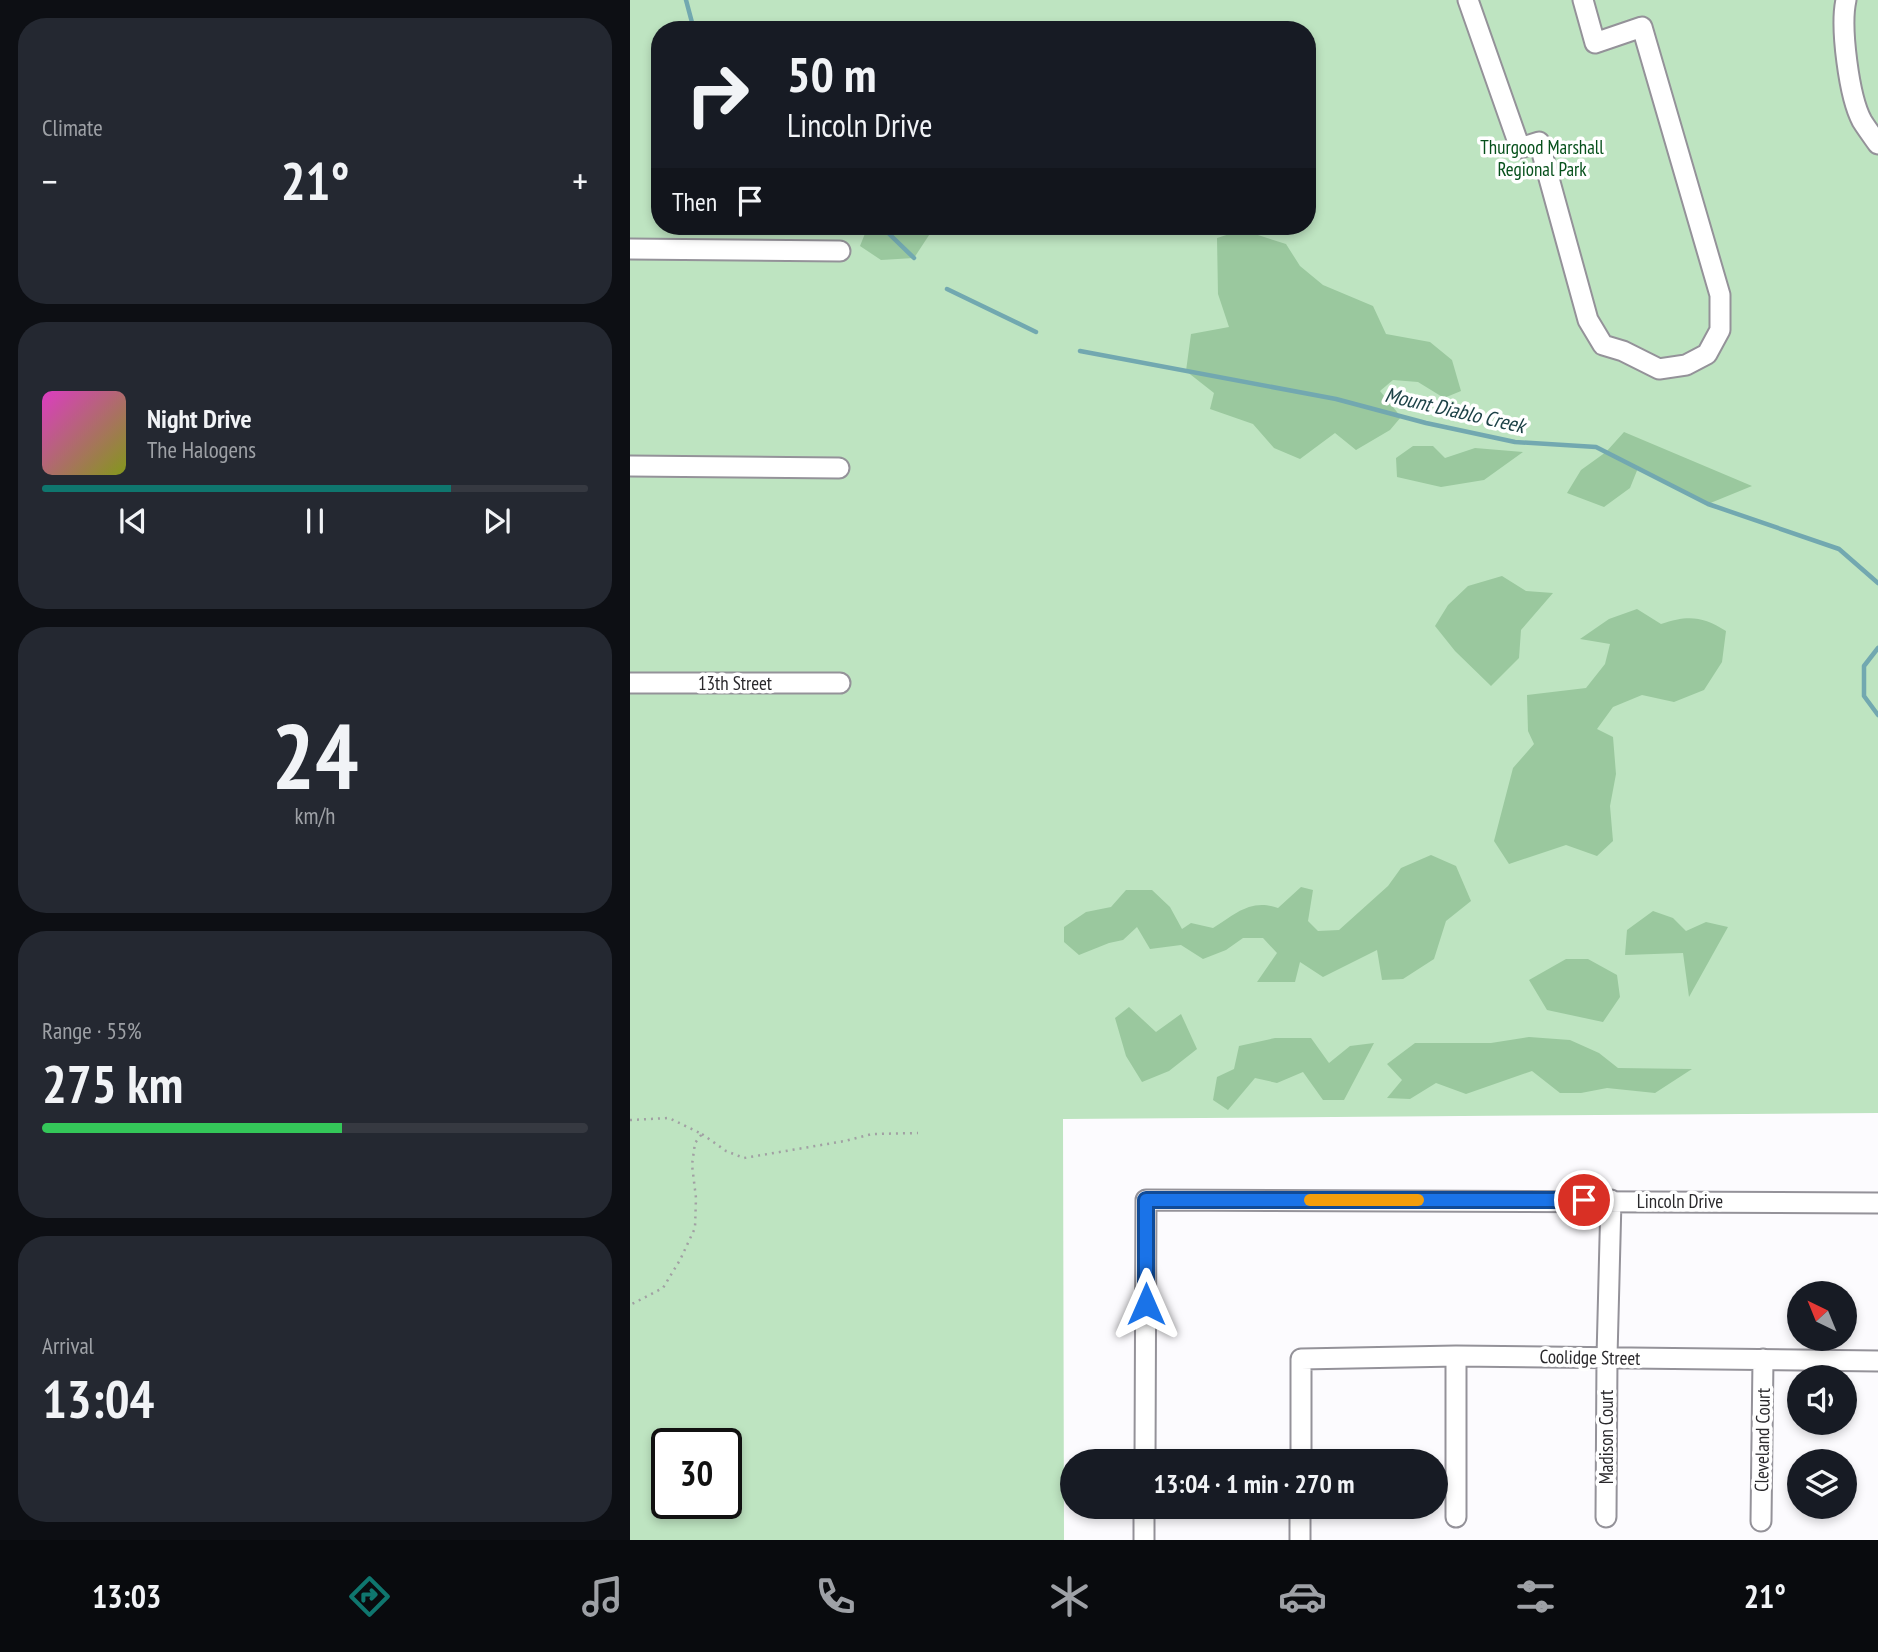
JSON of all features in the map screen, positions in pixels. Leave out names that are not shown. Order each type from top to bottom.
[{"type":"street","points":[[1468,0],[1520,148],[1539,142],[1588,320],[1603,345],[1623,351],[1659,369],[1686,365],[1707,354],[1720,330],[1720,295],[1642,27],[1595,43],[1583,0]]},
{"type":"street","points":[[1846,0],[1846,52],[1852,97],[1862,121],[1878,144]]},
{"type":"street","points":[[630,249],[840,251]]},
{"type":"street","points":[[630,466],[839,468]]},
{"type":"street","name":"13th Street","points":[[630,682],[840,683]]},
{"type":"street","name":"Lincoln Drive","points":[[1144,1449],[1146,1200],[1878,1203]]},
{"type":"street","name":"Madison Court","points":[[1606,1517],[1611,1200]]},
{"type":"street","points":[[1456,1356],[1457,1517]]},
{"type":"street","name":"Coolidge Street","points":[[1301,1449],[1301,1359],[1456,1356],[1878,1361]]},
{"type":"street","name":"Cleveland Court","points":[[1761,1521],[1763,1360]]},
{"type":"street","points":[[1144,1519],[1144,1540]]},
{"type":"street","points":[[1300,1519],[1300,1540]]},
{"type":"path","points":[[630,1120],[669,1118],[702,1134],[726,1151],[744,1158],[820,1146],[872,1134],[918,1133]]},
{"type":"path","points":[[630,1305],[663,1288],[695,1228],[696,1198],[692,1165],[695,1143],[702,1134]]},
{"type":"green space","name":"Thurgood Marshall Regional Park","points":[[630,0],[1878,0],[1878,1113],[1063,1119],[1064,1449],[1060,1449],[1060,1519],[1064,1519],[1064,1540],[630,1540]]},
{"type":"green space","points":[[864,235],[929,235],[914,258],[881,260],[860,246]]},
{"type":"green space","points":[[1226,235],[1258,235],[1286,244],[1300,266],[1323,285],[1373,306],[1386,334],[1430,342],[1452,360],[1461,391],[1444,398],[1418,382],[1393,380],[1380,391],[1401,417],[1390,430],[1356,450],[1335,433],[1300,459],[1274,448],[1253,424],[1210,409],[1214,393],[1186,371],[1191,334],[1229,327],[1218,294],[1217,238]]},
{"type":"green space","points":[[1624,432],[1752,486],[1708,504],[1638,468],[1630,488],[1604,507],[1567,493],[1581,470],[1606,452]]},
{"type":"green space","points":[[1413,446],[1433,446],[1445,458],[1475,448],[1523,452],[1484,480],[1441,487],[1397,477],[1396,458]]},
{"type":"green space","points":[[1502,576],[1526,591],[1553,593],[1521,630],[1519,658],[1491,686],[1455,651],[1435,626],[1448,605],[1468,586]]},
{"type":"green space","points":[[1637,609],[1661,624],[1695,618],[1710,622],[1726,631],[1722,662],[1704,690],[1674,702],[1642,695],[1613,707],[1597,729],[1613,737],[1616,774],[1610,806],[1613,841],[1597,856],[1566,845],[1509,864],[1494,841],[1513,768],[1534,744],[1528,731],[1527,695],[1586,688],[1605,664],[1610,644],[1580,639],[1609,619]]},
{"type":"green space","points":[[1431,855],[1456,866],[1471,901],[1446,921],[1434,959],[1403,979],[1382,980],[1377,950],[1323,977],[1300,962],[1295,982],[1257,982],[1277,953],[1263,938],[1243,938],[1226,950],[1203,959],[1181,945],[1150,949],[1137,927],[1123,940],[1079,955],[1064,942],[1064,927],[1086,912],[1111,907],[1126,890],[1152,890],[1170,907],[1182,929],[1191,923],[1213,928],[1251,906],[1268,905],[1278,908],[1301,887],[1313,890],[1308,921],[1318,931],[1339,930],[1388,886],[1401,868]]},
{"type":"green space","points":[[1653,911],[1673,918],[1686,931],[1706,922],[1728,927],[1689,997],[1683,953],[1625,955],[1627,930]]},
{"type":"green space","points":[[1566,959],[1588,959],[1617,975],[1620,997],[1603,1022],[1547,1010],[1529,980]]},
{"type":"green space","points":[[1129,1007],[1156,1032],[1181,1014],[1197,1049],[1169,1071],[1142,1082],[1126,1056],[1115,1018]]},
{"type":"green space","points":[[1529,1037],[1570,1040],[1599,1053],[1618,1068],[1692,1069],[1655,1093],[1607,1088],[1581,1093],[1560,1093],[1532,1071],[1466,1094],[1436,1083],[1410,1099],[1387,1098],[1402,1080],[1387,1064],[1415,1043],[1491,1043]]},
{"type":"green space","points":[[1275,1038],[1311,1038],[1329,1063],[1350,1046],[1374,1043],[1344,1100],[1323,1100],[1303,1072],[1277,1083],[1255,1078],[1228,1110],[1213,1100],[1217,1077],[1234,1069],[1239,1046]]},
{"type":"waterway","name":"Mount Diablo Creek","points":[[686,0],[692,21]]},
{"type":"waterway","name":"Mount Diablo Creek","points":[[890,235],[914,258]]},
{"type":"waterway","name":"Mount Diablo Creek","points":[[947,289],[1036,332]]},
{"type":"waterway","name":"Mount Diablo Creek","points":[[1080,351],[1336,399],[1426,423],[1515,442],[1596,447],[1708,504],[1839,549],[1878,583]]},
{"type":"waterway","name":"Mount Diablo Creek","points":[[1878,648],[1864,666],[1864,696],[1878,715]]},
{"type":"slow traffic","points":[[1310,1200],[1418,1200]]},
{"type":"route","points":[[1146,1304],[1146,1200],[1584,1200]]}]
